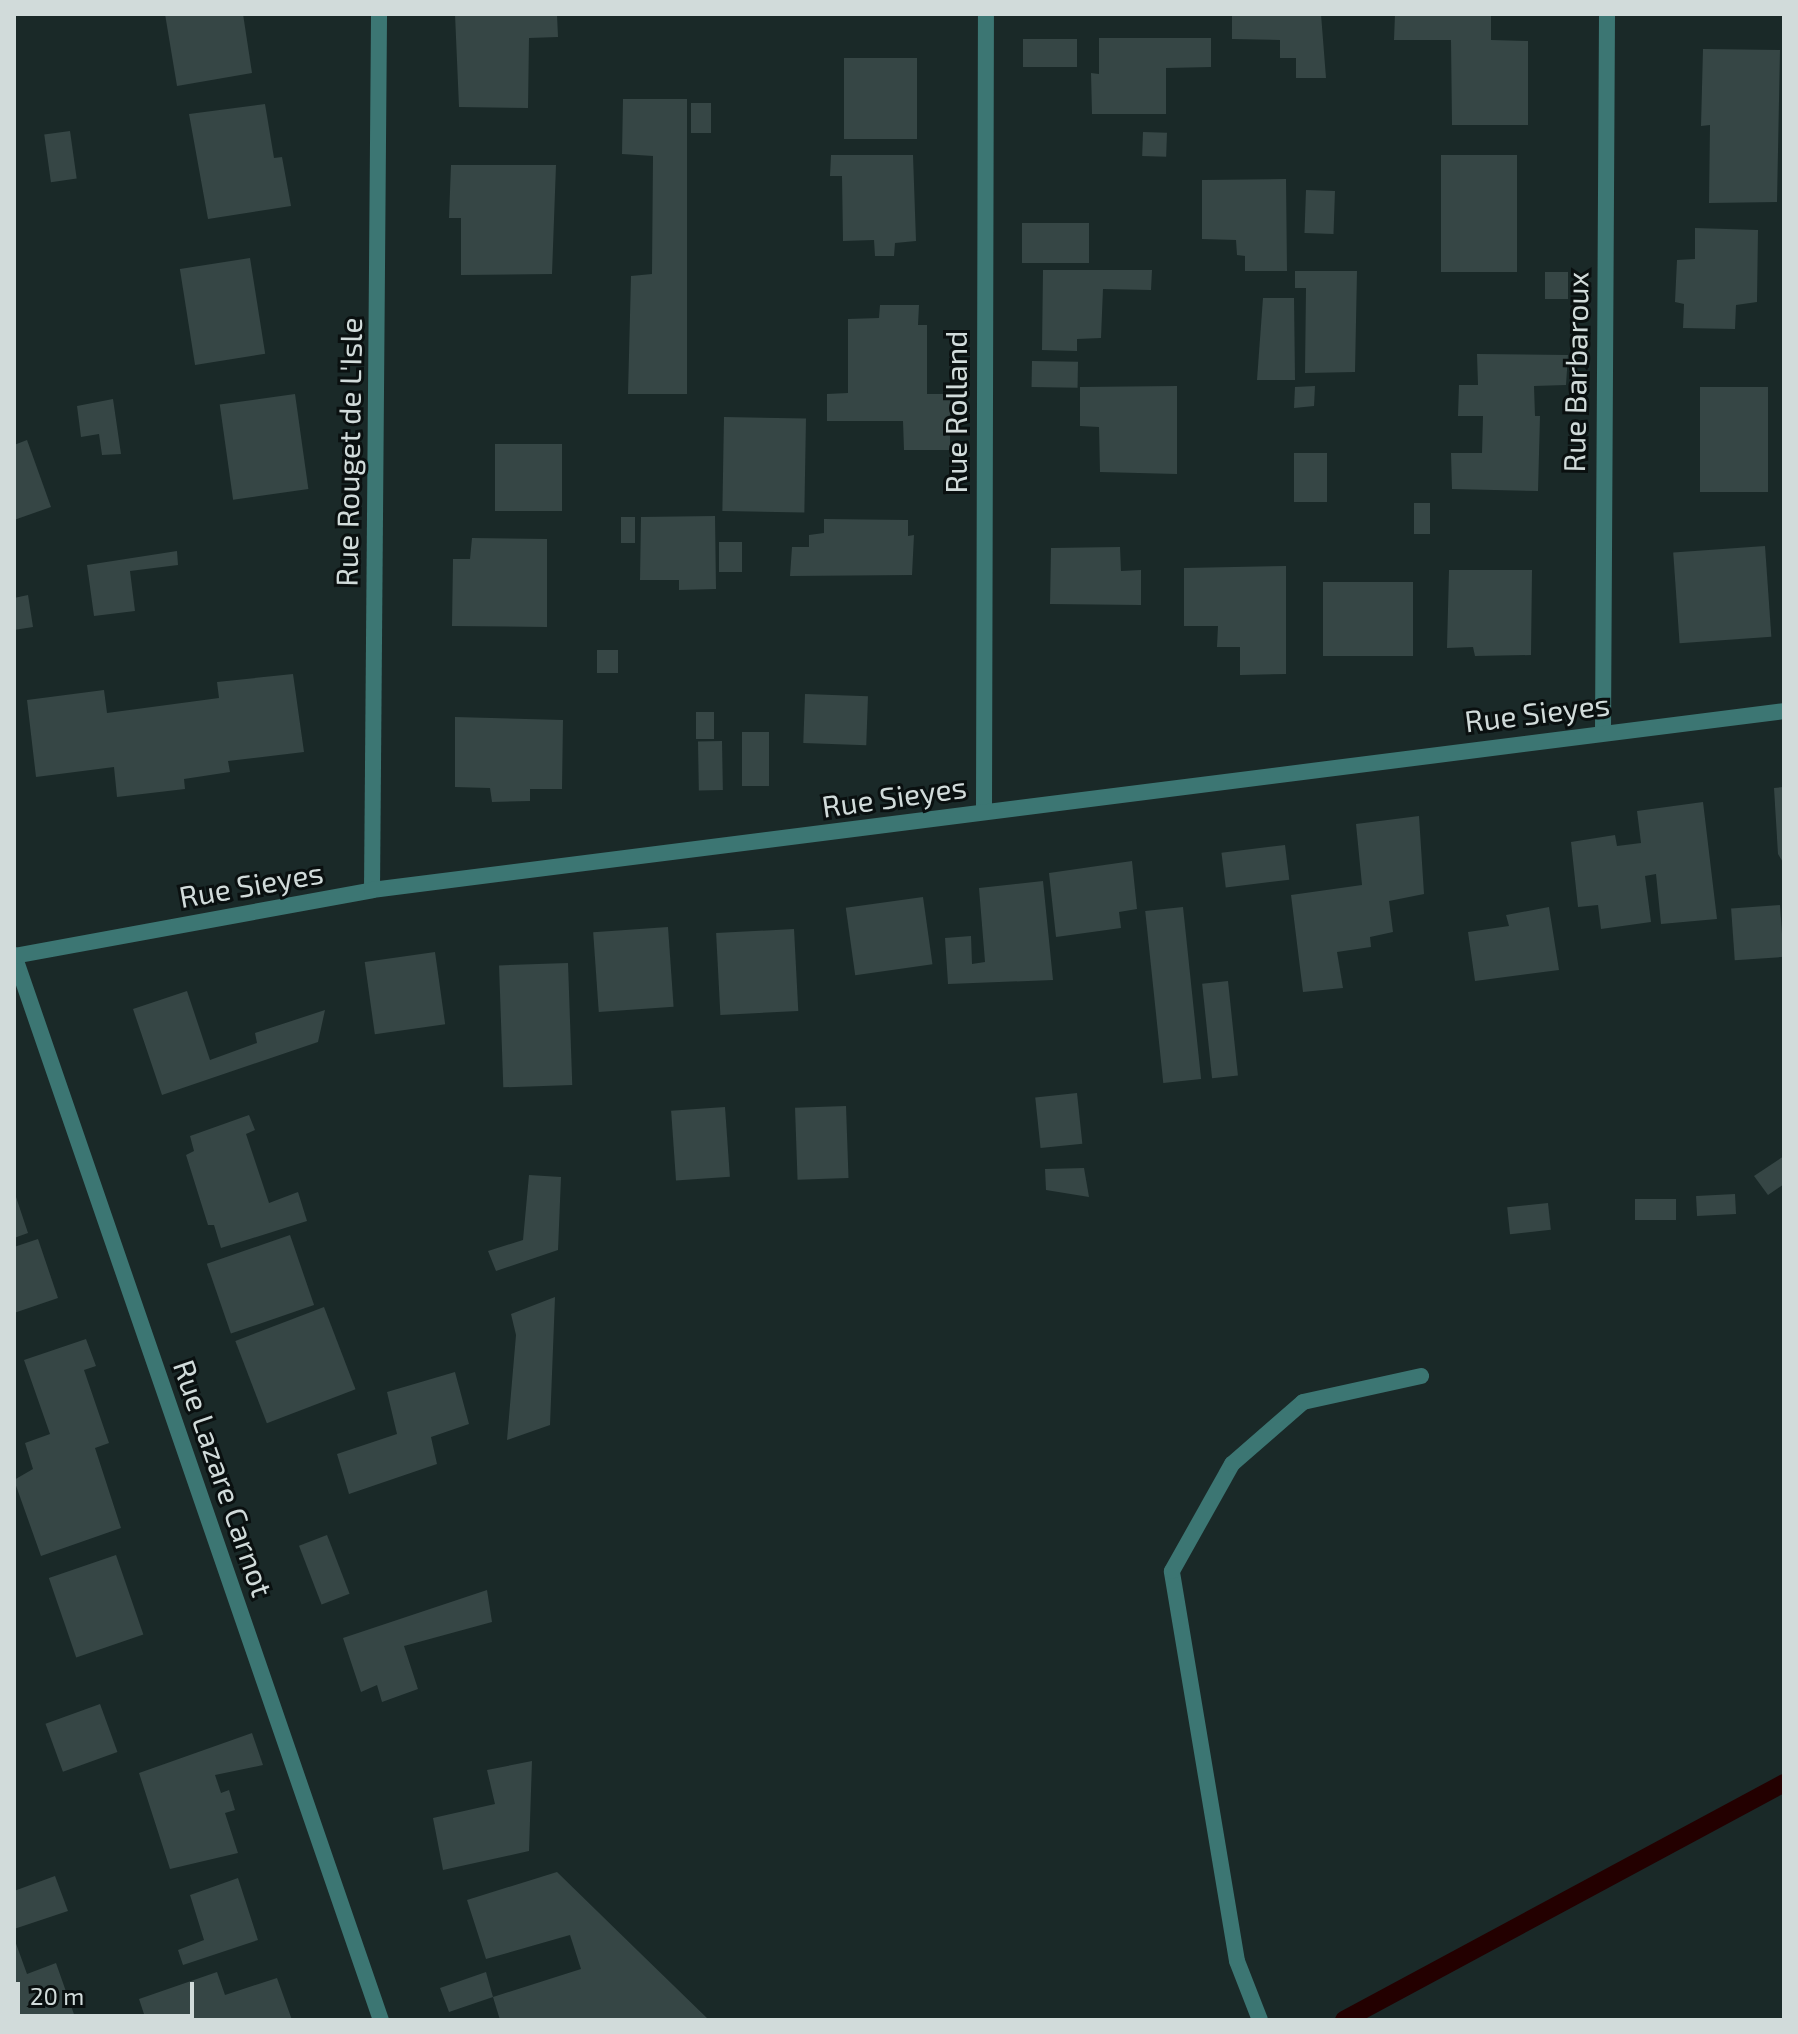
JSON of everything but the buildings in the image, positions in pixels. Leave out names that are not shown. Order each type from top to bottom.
[{"type":"street","name":"Rue Rouget de L'Isle","points":[[372,890],[379,14]]},
{"type":"street","name":"Rue Rolland","points":[[984,811],[986,14]]},
{"type":"street","name":"Rue Barbaroux","points":[[1603,731],[1607,14]]},
{"type":"street","name":"Rue Sieyes","points":[[14,955],[372,890],[1603,731],[1784,711]]},
{"type":"street","name":"Rue Lazare Carnot","points":[[14,955],[381,2020]]},
{"type":"street","points":[[1260,2020],[1237,1961],[1172,1571],[1232,1464],[1303,1402],[1421,1376]]},
{"type":"waterway","points":[[1344,2020],[1784,1783]]}]
